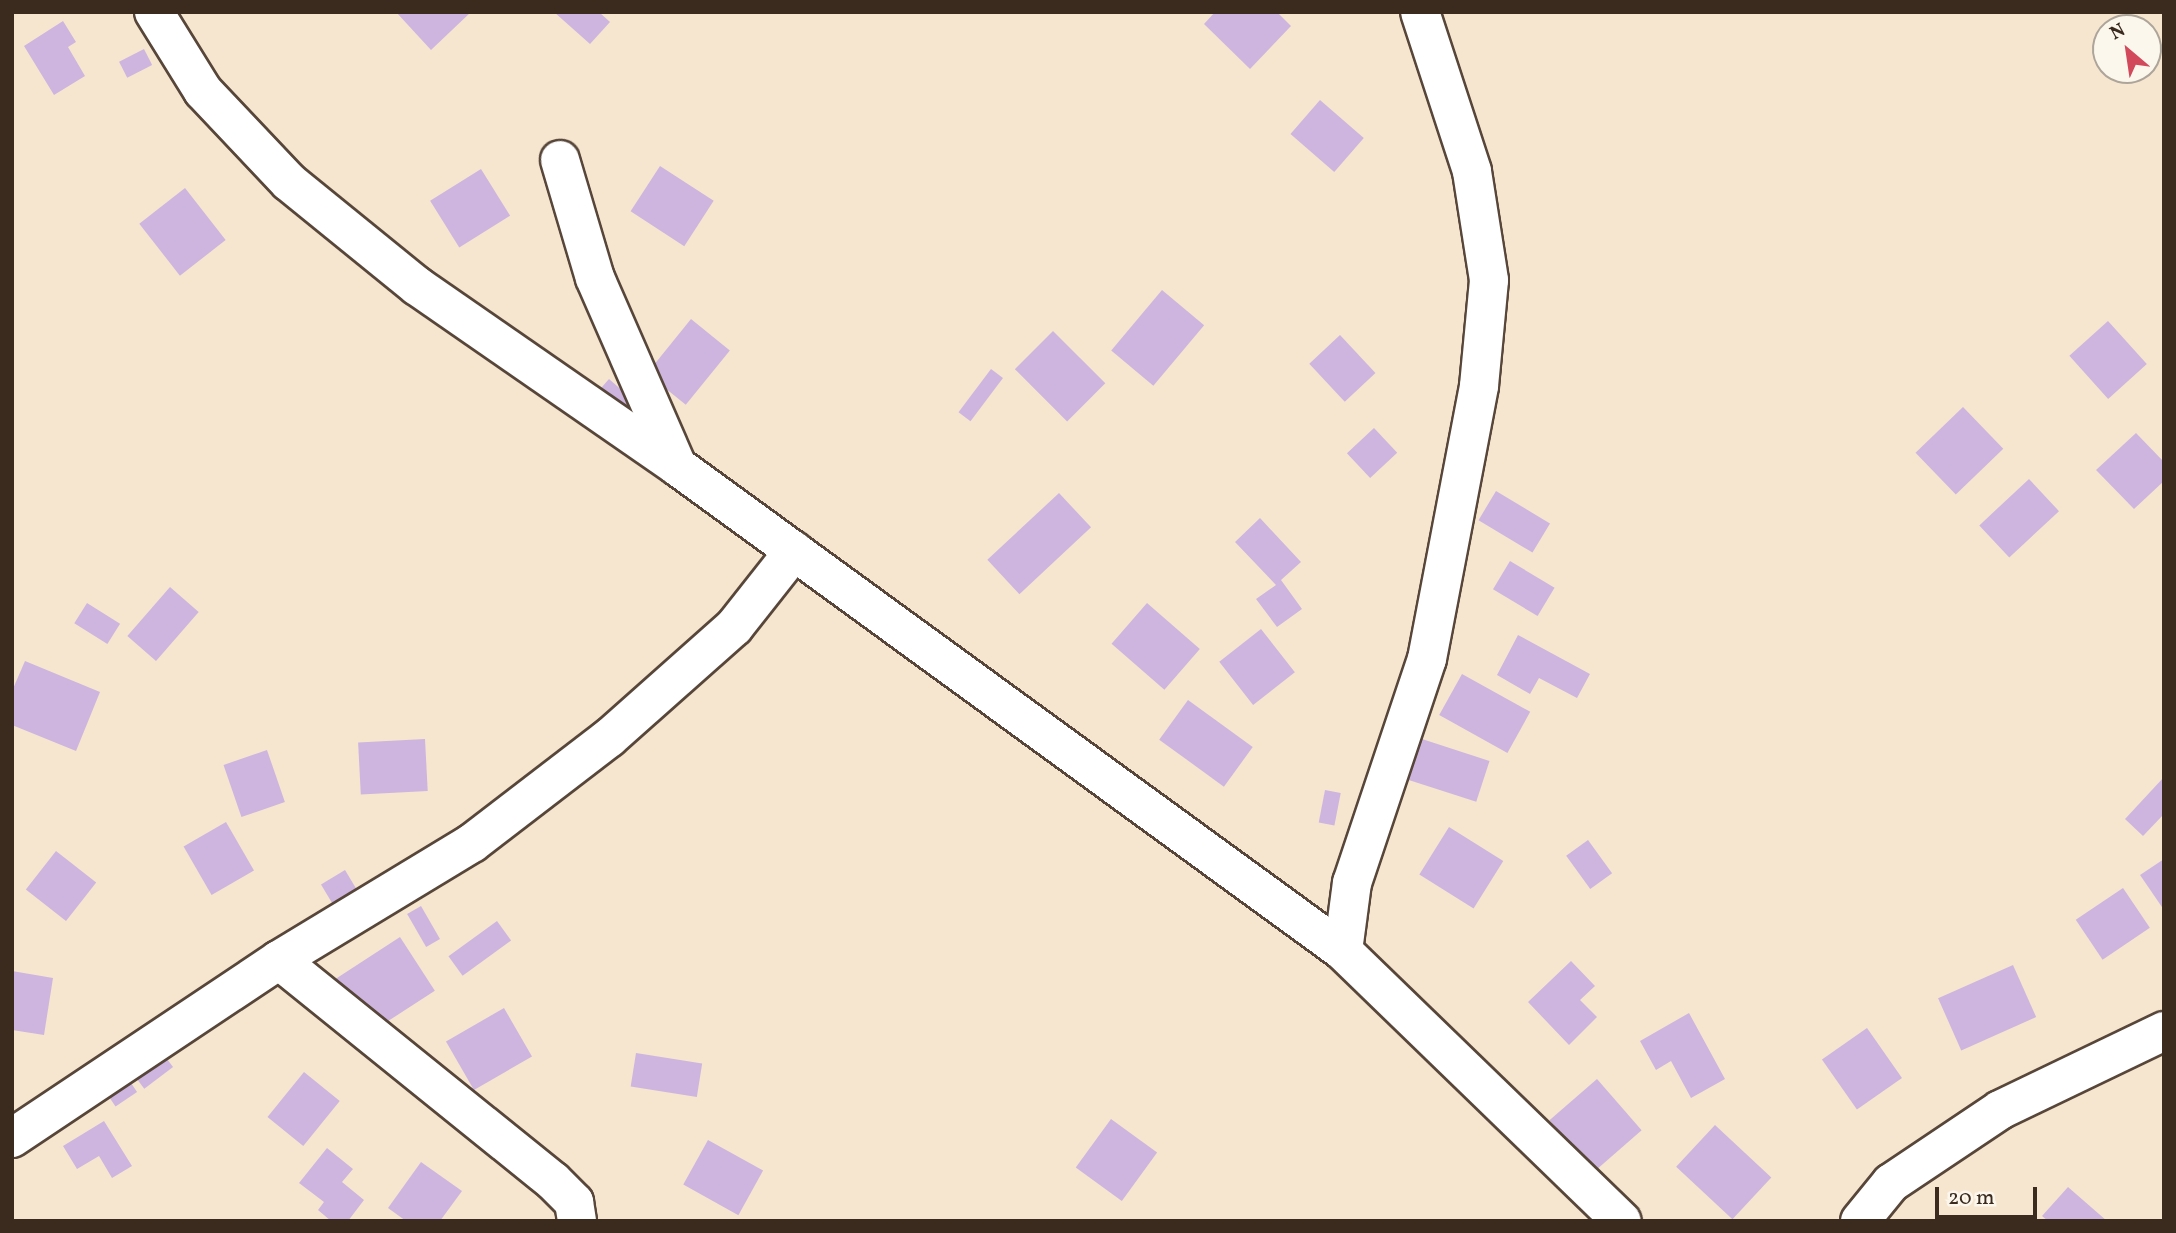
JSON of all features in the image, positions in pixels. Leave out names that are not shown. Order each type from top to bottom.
[{"type":"street","points":[[154,12],[203,91],[289,181],[417,286],[677,466],[1343,951],[1622,1221]]},
{"type":"street","points":[[1343,951],[1352,883],[1427,659],[1479,386],[1489,280],[1472,171],[1420,12]]},
{"type":"street","points":[[560,160],[595,278],[677,466]]},
{"type":"street","points":[[12,1138],[279,960],[472,843],[609,738],[734,626],[794,551]]},
{"type":"street","points":[[279,960],[553,1181],[574,1202],[577,1221]]},
{"type":"street","points":[[1860,1221],[1891,1183],[2000,1110],[2164,1031]]},
{"type":"building","points":[[396,12],[471,12],[431,50]]},
{"type":"building","points":[[554,12],[599,12],[610,22],[590,44]]},
{"type":"building","points":[[1215,12],[1277,12],[1291,26],[1250,69],[1204,24]]},
{"type":"building","points":[[63,21],[76,42],[68,47],[85,76],[54,95],[24,46]]},
{"type":"building","points":[[144,49],[152,65],[127,78],[119,62]]},
{"type":"building","points":[[1320,100],[1364,138],[1334,172],[1290,134]]},
{"type":"building","points":[[660,166],[714,201],[684,246],[631,211]]},
{"type":"building","points":[[481,169],[510,216],[459,247],[430,201]]},
{"type":"building","points":[[185,188],[226,240],[180,276],[139,224]]},
{"type":"building","points":[[1162,290],[1204,325],[1153,386],[1111,351]]},
{"type":"building","points":[[691,319],[730,350],[686,405],[647,373]]},
{"type":"building","points":[[2108,321],[2147,364],[2108,399],[2069,356]]},
{"type":"building","points":[[1053,331],[1105,383],[1067,422],[1015,369]]},
{"type":"building","points":[[1340,335],[1375,373],[1345,402],[1309,364]]},
{"type":"building","points":[[991,369],[1003,378],[970,421],[959,412]]},
{"type":"building","points":[[609,379],[634,401],[620,416],[595,395]]},
{"type":"building","points":[[1963,407],[2003,449],[1956,495],[1916,453]]},
{"type":"building","points":[[1374,428],[1397,453],[1370,478],[1347,453]]},
{"type":"building","points":[[2136,433],[2164,462],[2164,481],[2134,509],[2096,470]]},
{"type":"building","points":[[2029,479],[2059,511],[2009,558],[1979,525]]},
{"type":"building","points":[[1496,491],[1550,523],[1532,553],[1478,520]]},
{"type":"building","points":[[1059,493],[1091,527],[1019,594],[987,560]]},
{"type":"building","points":[[1260,518],[1301,562],[1281,580],[1302,609],[1277,627],[1256,599],[1276,585],[1235,542]]},
{"type":"building","points":[[1510,561],[1555,588],[1538,616],[1493,589]]},
{"type":"building","points":[[170,587],[199,612],[156,661],[127,636]]},
{"type":"building","points":[[87,603],[120,624],[107,644],[74,623]]},
{"type":"building","points":[[1147,603],[1200,649],[1164,690],[1112,644]]},
{"type":"building","points":[[1261,629],[1295,672],[1253,705],[1219,662]]},
{"type":"building","points":[[1518,635],[1590,674],[1577,698],[1539,678],[1530,694],[1497,675]]},
{"type":"building","points":[[25,661],[100,692],[76,751],[12,725],[12,691]]},
{"type":"building","points":[[1462,674],[1530,712],[1507,753],[1439,715]]},
{"type":"building","points":[[1188,700],[1253,747],[1224,787],[1159,740]]},
{"type":"building","points":[[425,739],[428,791],[361,794],[358,743]]},
{"type":"building","points":[[1422,739],[1490,761],[1476,802],[1409,780]]},
{"type":"building","points":[[267,750],[285,802],[241,817],[224,765]]},
{"type":"building","points":[[2164,777],[2164,814],[2143,836],[2125,819]]},
{"type":"building","points":[[1325,790],[1341,793],[1334,825],[1319,822]]},
{"type":"building","points":[[226,822],[254,870],[212,895],[184,846]]},
{"type":"building","points":[[1449,827],[1503,861],[1474,908],[1419,874]]},
{"type":"building","points":[[1588,840],[1612,873],[1590,889],[1566,856]]},
{"type":"building","points":[[56,851],[96,882],[66,921],[26,890]]},
{"type":"building","points":[[2164,859],[2164,910],[2140,875]]},
{"type":"building","points":[[345,870],[357,890],[333,904],[321,884]]},
{"type":"building","points":[[2123,888],[2150,928],[2103,960],[2076,920]]},
{"type":"building","points":[[421,906],[440,939],[426,947],[407,914]]},
{"type":"building","points":[[497,921],[511,940],[463,976],[448,956]]},
{"type":"building","points":[[400,937],[435,991],[370,1033],[335,979]]},
{"type":"building","points":[[1571,961],[1595,986],[1580,1000],[1597,1017],[1569,1045],[1528,1002]]},
{"type":"building","points":[[2013,965],[2036,1017],[1961,1050],[1938,998]]},
{"type":"building","points":[[12,971],[53,978],[44,1035],[12,1030]]},
{"type":"building","points":[[504,1008],[532,1056],[474,1090],[446,1042]]},
{"type":"building","points":[[1689,1013],[1725,1079],[1691,1098],[1671,1061],[1656,1070],[1640,1041]]},
{"type":"building","points":[[1867,1028],[1902,1078],[1857,1110],[1822,1060]]},
{"type":"building","points":[[161,1051],[173,1067],[144,1089],[132,1073]]},
{"type":"building","points":[[636,1053],[702,1063],[697,1097],[631,1087]]},
{"type":"building","points":[[304,1072],[340,1101],[303,1146],[267,1117]]},
{"type":"building","points":[[127,1077],[137,1092],[116,1106],[105,1092]]},
{"type":"building","points":[[1597,1079],[1642,1130],[1594,1172],[1549,1120]]},
{"type":"building","points":[[1111,1119],[1157,1153],[1122,1201],[1076,1168]]},
{"type":"building","points":[[104,1121],[132,1166],[112,1178],[99,1156],[77,1169],[63,1146]]},
{"type":"building","points":[[1715,1125],[1771,1178],[1732,1219],[1676,1167]]},
{"type":"building","points":[[708,1140],[763,1171],[738,1215],[683,1185]]},
{"type":"building","points":[[327,1148],[353,1169],[342,1182],[364,1200],[348,1221],[331,1221],[318,1210],[324,1202],[299,1183]]},
{"type":"building","points":[[421,1162],[462,1191],[440,1221],[406,1221],[388,1208]]},
{"type":"building","points":[[2068,1187],[2107,1221],[2048,1221],[2042,1216]]}]
